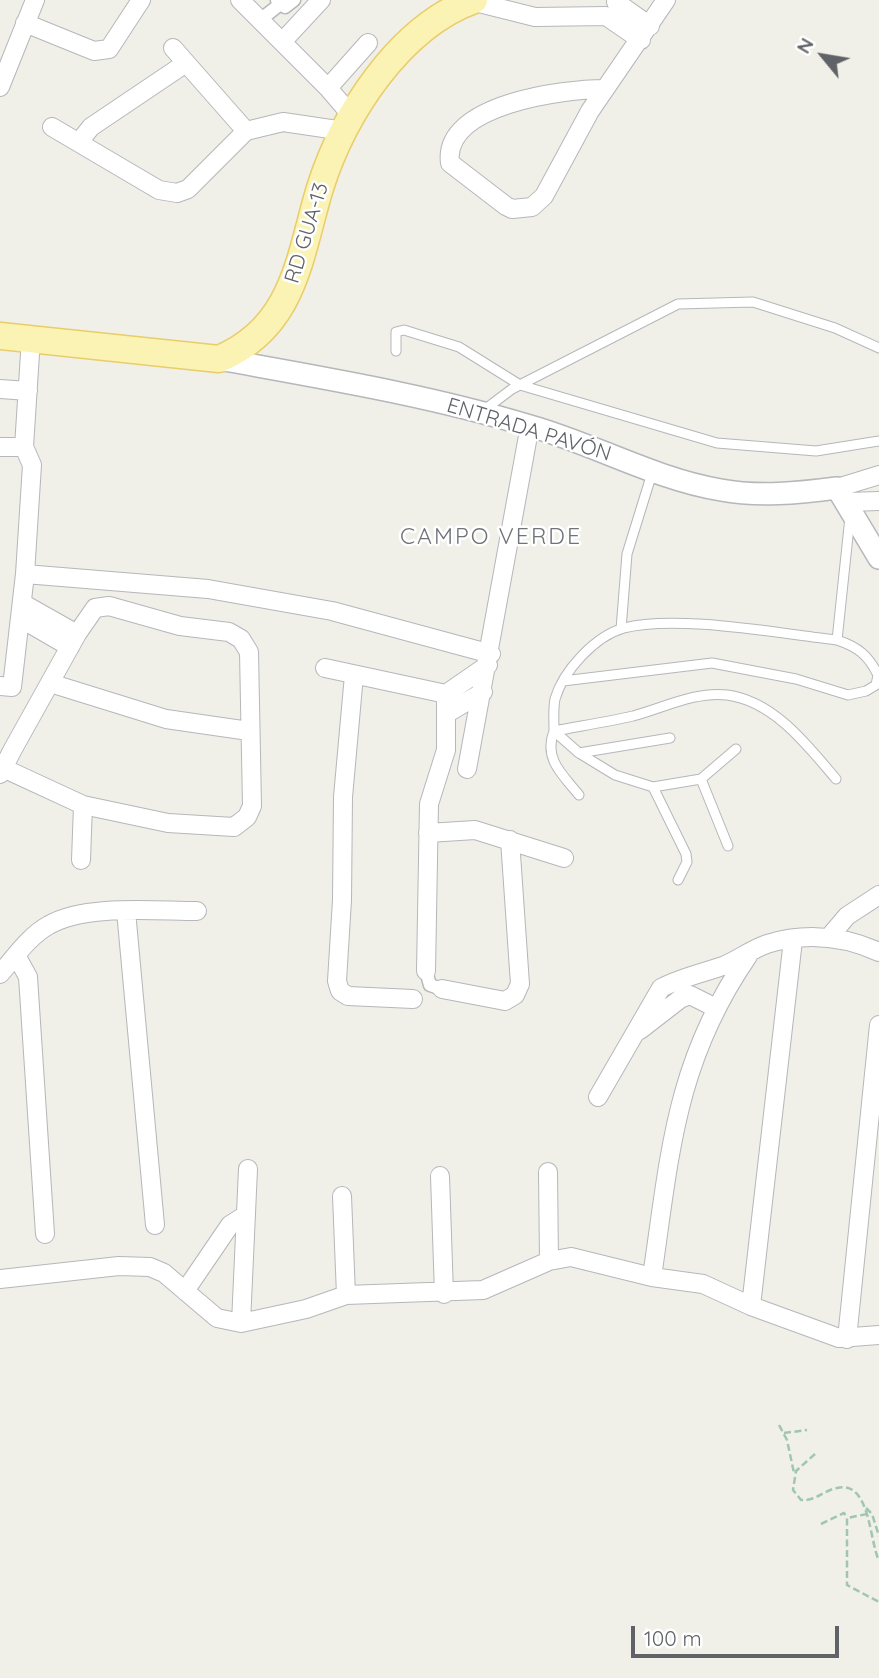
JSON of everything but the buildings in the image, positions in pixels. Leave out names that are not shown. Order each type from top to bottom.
[{"type":"main road","name":"RD GUA-13","points":[[219,359],[256,338],[285,300],[299,271],[328,165],[348,124],[379,74],[412,40],[473,0]]},
{"type":"main road","points":[[0,336],[219,359]]},
{"type":"street","points":[[0,87],[35,0]]},
{"type":"street","points":[[25,23],[94,51],[101,51],[109,49],[141,0]]},
{"type":"street","points":[[260,20],[290,5],[321,0]]},
{"type":"street","points":[[473,0],[535,17],[613,6],[646,33]]},
{"type":"street","points":[[605,89],[583,89],[497,107],[456,135],[449,153],[450,163],[506,206],[512,209],[532,207],[544,195],[605,89],[646,33],[666,0]]},
{"type":"street","points":[[242,1],[328,88],[348,124]]},
{"type":"street","points":[[282,41],[290,5]]},
{"type":"street","points":[[328,88],[368,43]]},
{"type":"street","points":[[173,48],[246,131]]},
{"type":"street","points":[[79,142],[91,127],[186,63]]},
{"type":"street","points":[[52,127],[159,190],[177,193],[188,189],[246,131],[283,122],[348,124]]},
{"type":"street","points":[[0,685],[12,687],[25,574],[32,464],[24,447],[31,338]]},
{"type":"street","name":"ENTRADA PAVÓN","points":[[219,359],[391,390],[530,425],[653,470],[722,491],[786,493],[845,499]]},
{"type":"street","points":[[0,389],[28,391]]},
{"type":"street","points":[[467,769],[530,425]]},
{"type":"street","points":[[0,447],[24,447]]},
{"type":"street","points":[[845,499],[879,475]]},
{"type":"street","points":[[845,499],[879,501]]},
{"type":"street","points":[[845,499],[879,558]]},
{"type":"street","points":[[25,574],[208,589],[332,611],[489,659]]},
{"type":"street","points":[[109,606],[180,626],[229,632],[242,639],[250,652],[252,806],[247,817],[234,827],[168,823],[83,805],[1,771],[7,747],[50,683],[73,640],[95,608],[109,606]]},
{"type":"street","points":[[21,610],[73,640]]},
{"type":"street","points":[[446,694],[489,659]]},
{"type":"street","points":[[325,668],[446,694]]},
{"type":"street","points":[[354,675],[343,797],[337,981],[340,991],[348,996],[413,999]]},
{"type":"street","points":[[50,683],[166,719],[249,731]]},
{"type":"street","points":[[446,714],[483,692]]},
{"type":"street","points":[[446,694],[446,750],[429,804],[426,971],[430,985],[505,1001],[518,992],[520,984],[510,840]]},
{"type":"street","points":[[81,860],[83,805]]},
{"type":"street","points":[[428,833],[475,831],[564,858]]},
{"type":"street","points":[[830,936],[847,916],[879,895]]},
{"type":"street","points":[[125,911],[155,1225]]},
{"type":"street","points":[[0,974],[30,939],[66,916],[125,911],[197,911]]},
{"type":"street","points":[[598,1097],[661,988],[750,953],[765,944],[830,936],[879,952]]},
{"type":"street","points":[[751,1306],[793,940]]},
{"type":"street","points":[[653,1277],[673,1130],[692,1060],[716,1008],[750,953]]},
{"type":"street","points":[[16,955],[28,976],[45,1234]]},
{"type":"street","points":[[631,1037],[680,999],[690,995],[716,1008]]},
{"type":"street","points":[[847,1339],[879,1025]]},
{"type":"street","points":[[241,1323],[248,1169]]},
{"type":"street","points":[[548,1172],[550,1261]]},
{"type":"street","points":[[440,1176],[444,1294]]},
{"type":"street","points":[[342,1196],[346,1295]]},
{"type":"street","points":[[185,1292],[230,1225],[246,1215]]},
{"type":"street","points":[[0,1279],[135,1265],[164,1273],[211,1313],[224,1321],[241,1323],[306,1309],[346,1295],[444,1294],[483,1290],[550,1261],[571,1257],[653,1277],[704,1284],[751,1306],[847,1339],[879,1335]]},
{"type":"lane","points":[[480,413],[520,385],[678,304],[753,302],[835,328],[879,348]]},
{"type":"lane","points":[[396,351],[396,332],[404,330],[459,347],[520,385],[718,443],[816,452],[879,441]]},
{"type":"lane","points":[[621,629],[627,554],[653,470]]},
{"type":"lane","points":[[837,640],[845,499]]},
{"type":"lane","points":[[564,681],[712,663],[796,679],[848,695],[866,691],[876,685],[878,675],[857,646],[837,640],[693,625],[640,625],[621,629],[589,648],[564,681],[555,701],[550,752],[553,763],[579,795]]},
{"type":"lane","points":[[554,731],[634,715],[680,701],[727,695],[757,705],[795,731],[836,779]]},
{"type":"lane","points":[[554,731],[579,753],[615,775],[653,787],[701,779],[736,749]]},
{"type":"lane","points":[[579,753],[670,738]]},
{"type":"lane","points":[[701,779],[728,846]]},
{"type":"lane","points":[[653,787],[686,854],[687,862],[678,880]]},
{"type":"path","points":[[779,1425],[784,1433],[795,1476]]},
{"type":"path","points":[[784,1433],[807,1430]]},
{"type":"path","points":[[815,1454],[796,1471],[793,1490],[801,1500],[813,1501],[837,1488],[850,1488],[860,1495],[866,1508],[872,1545],[879,1561]]},
{"type":"path","points":[[866,1508],[872,1514],[873,1527],[879,1536]]},
{"type":"path","points":[[821,1524],[844,1513],[848,1518],[847,1585],[879,1602]]},
{"type":"path","points":[[848,1518],[867,1514]]},
{"type":"district","name":"CAMPO VERDE","points":[[491,537]]}]
